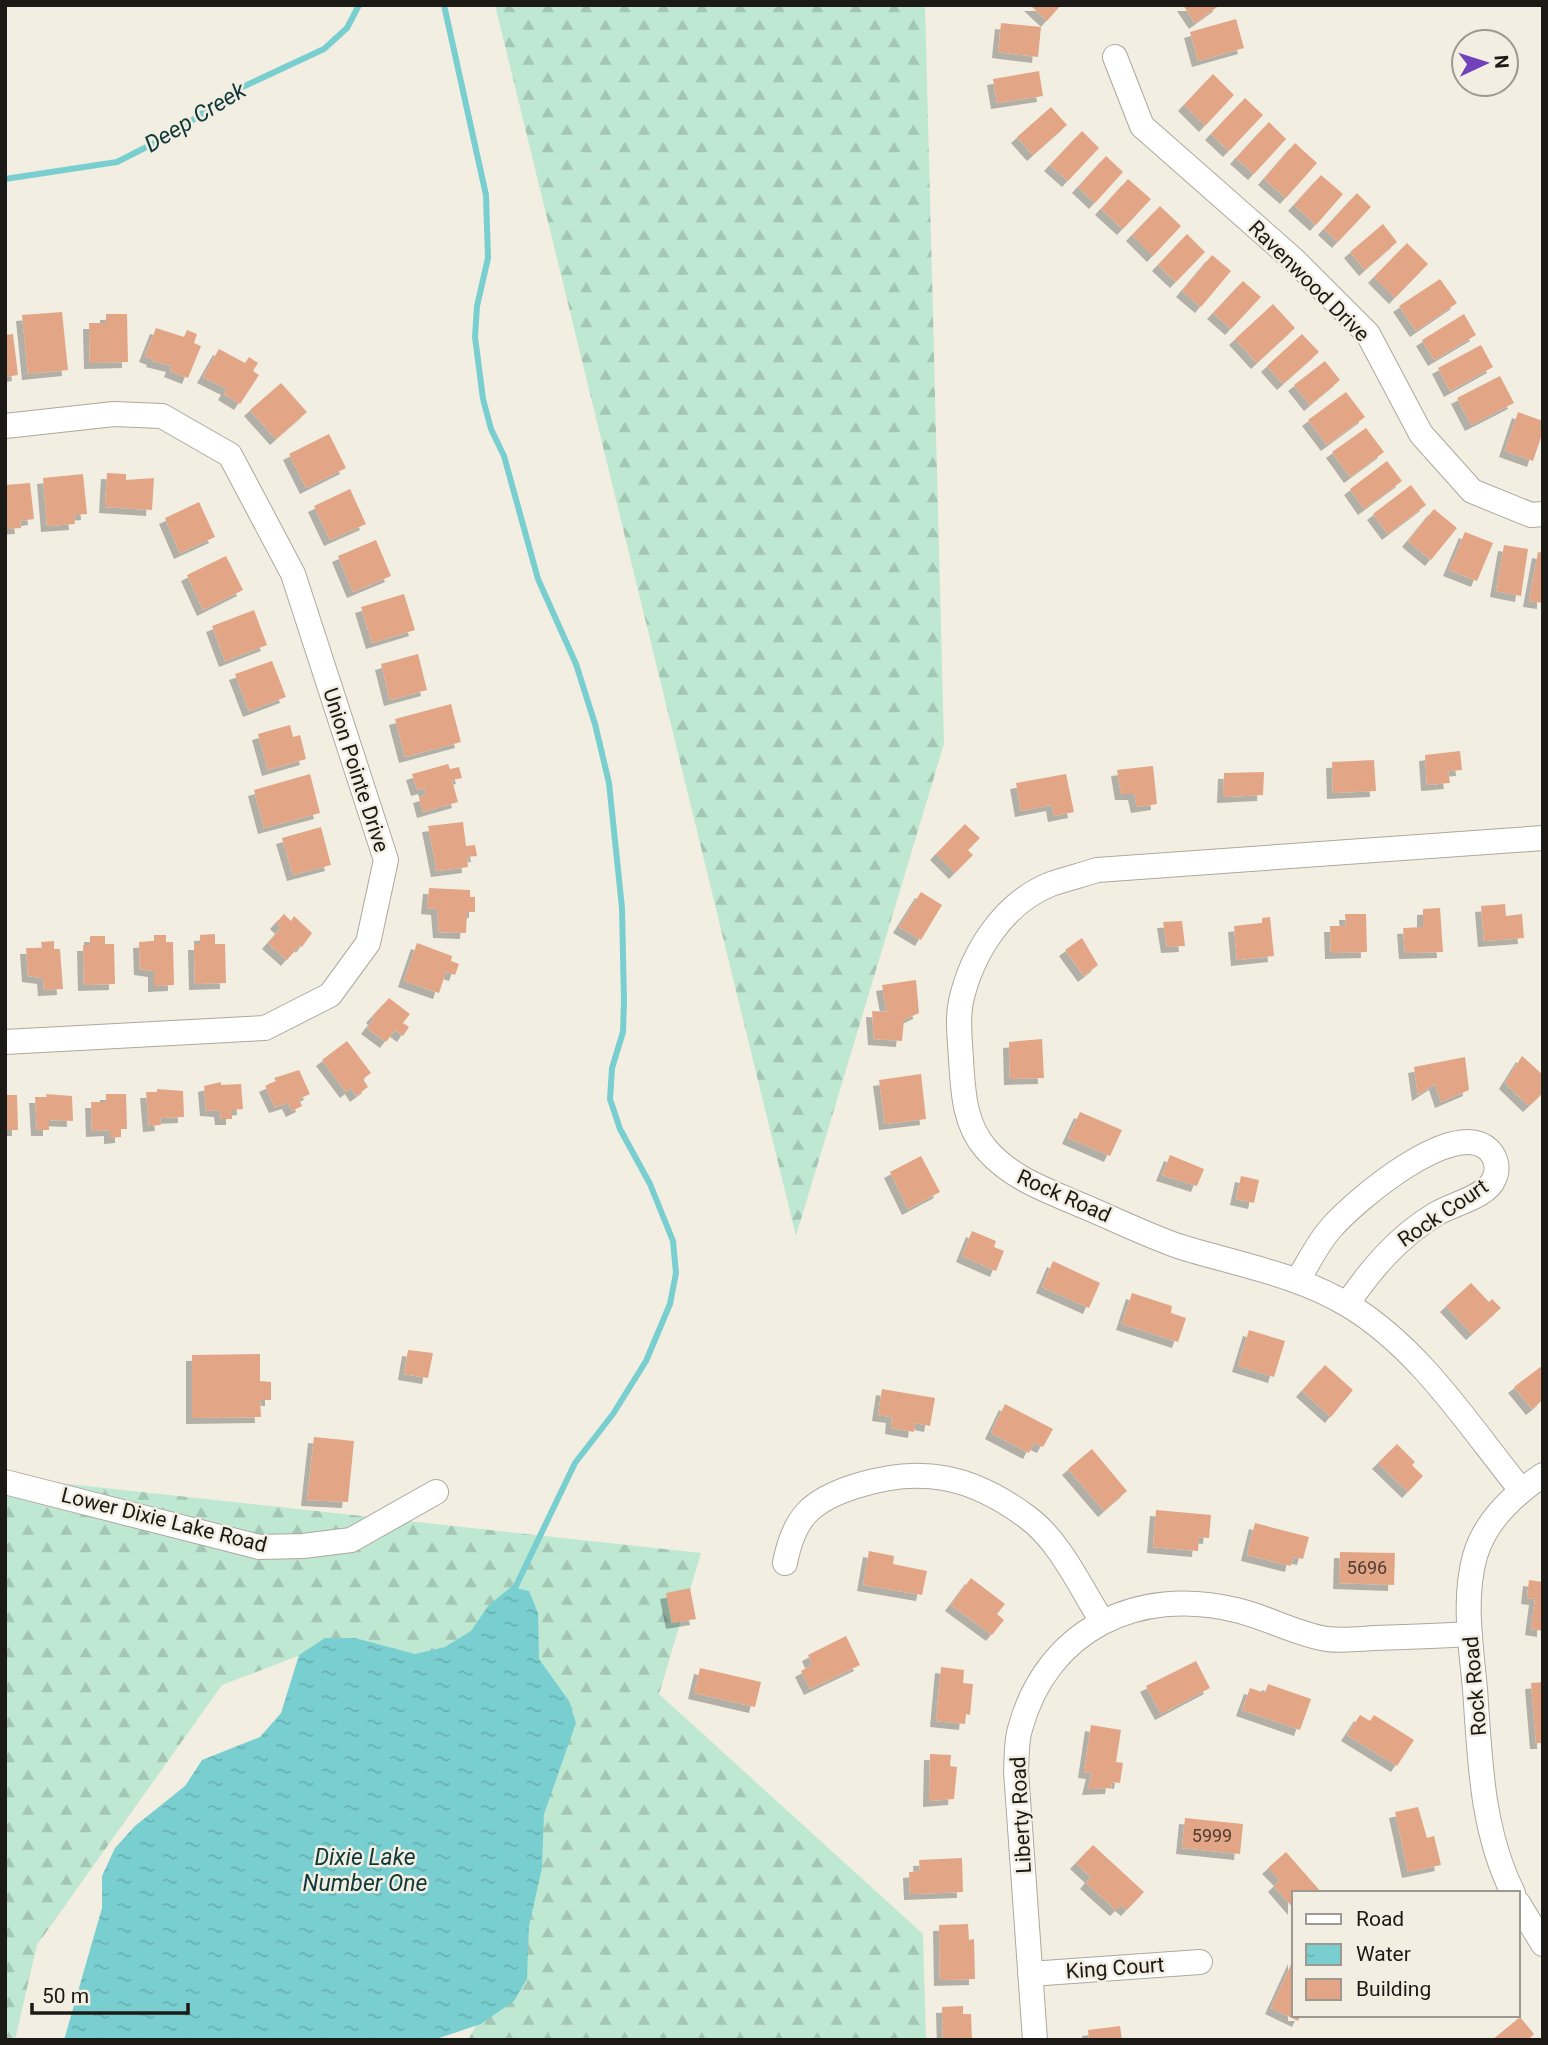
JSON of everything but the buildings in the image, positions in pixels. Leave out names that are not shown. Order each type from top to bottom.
[{"type":"street","name":"Ravenwood Drive","points":[[1115,57],[1142,126],[1294,260],[1368,334],[1421,434],[1472,491],[1531,515],[1543,514]]},
{"type":"street","name":"Union Pointe Drive","points":[[5,426],[114,414],[162,416],[230,455],[293,574],[386,860],[368,943],[330,995],[265,1028],[5,1042]]},
{"type":"street","name":"Rock Road","points":[[1521,1490],[1414,1357],[1380,1327],[1347,1304],[1297,1281],[1175,1245],[1030,1184],[1007,1170],[984,1148],[971,1125],[963,1098],[959,1012],[975,958],[989,935],[1012,910],[1049,885],[1097,870],[1543,838]]},
{"type":"street","name":"Rock Court","points":[[1297,1281],[1330,1228],[1379,1182],[1409,1163],[1467,1142],[1482,1144],[1491,1152],[1496,1162],[1496,1176],[1490,1187],[1437,1213],[1403,1237],[1371,1270],[1347,1304]]},
{"type":"street","points":[[785,1563],[789,1542],[798,1522],[811,1507],[829,1495],[886,1476],[915,1474],[945,1477],[990,1492],[1030,1518],[1054,1545],[1102,1621]]},
{"type":"street","name":"Rock Road","points":[[1512,1891],[1492,1837],[1484,1797],[1468,1589],[1476,1553],[1493,1518],[1521,1490],[1543,1475]]},
{"type":"street","name":"Lower Dixie Lake Road","points":[[5,1482],[259,1547],[303,1546],[351,1540],[436,1492]]},
{"type":"street","name":"Liberty Road","points":[[1035,2040],[1016,1771],[1018,1732],[1029,1700],[1049,1666],[1071,1642],[1102,1621],[1144,1606],[1189,1602],[1237,1610],[1329,1640],[1470,1634]]},
{"type":"street","points":[[1520,1906],[1543,1944]]},
{"type":"street","name":"King Court","points":[[1030,1975],[1200,1962]]},
{"type":"green space","points":[[495,5],[925,5],[944,744],[796,1236]]},
{"type":"green space","points":[[5,1477],[701,1553],[659,1694],[923,1934],[926,2040],[468,2040],[502,1979],[314,1650],[222,1685],[37,1945],[15,2040],[5,2040]]},
{"type":"water","name":"Dixie Lake Number One","points":[[511,1587],[529,1591],[538,1613],[539,1659],[569,1701],[576,1723],[544,1814],[542,1868],[529,1926],[527,1979],[514,2001],[481,2024],[433,2040],[64,2040],[102,1908],[102,1876],[115,1848],[135,1826],[185,1786],[202,1760],[260,1737],[281,1713],[299,1655],[325,1638],[355,1638],[415,1654],[445,1647],[471,1631],[488,1606]]},
{"type":"waterway","name":"Deep Creek","points":[[5,179],[117,162],[174,133],[234,91],[324,49],[347,28],[359,5]]},
{"type":"waterway","points":[[444,5],[486,195],[488,258],[477,306],[475,337],[483,399],[491,429],[504,456],[538,579],[576,664],[595,724],[609,783],[622,908],[624,1001],[623,1032],[612,1068],[610,1099],[620,1129],[650,1184],[673,1241],[676,1273],[670,1304],[646,1361],[613,1414],[575,1463],[515,1588]]}]
